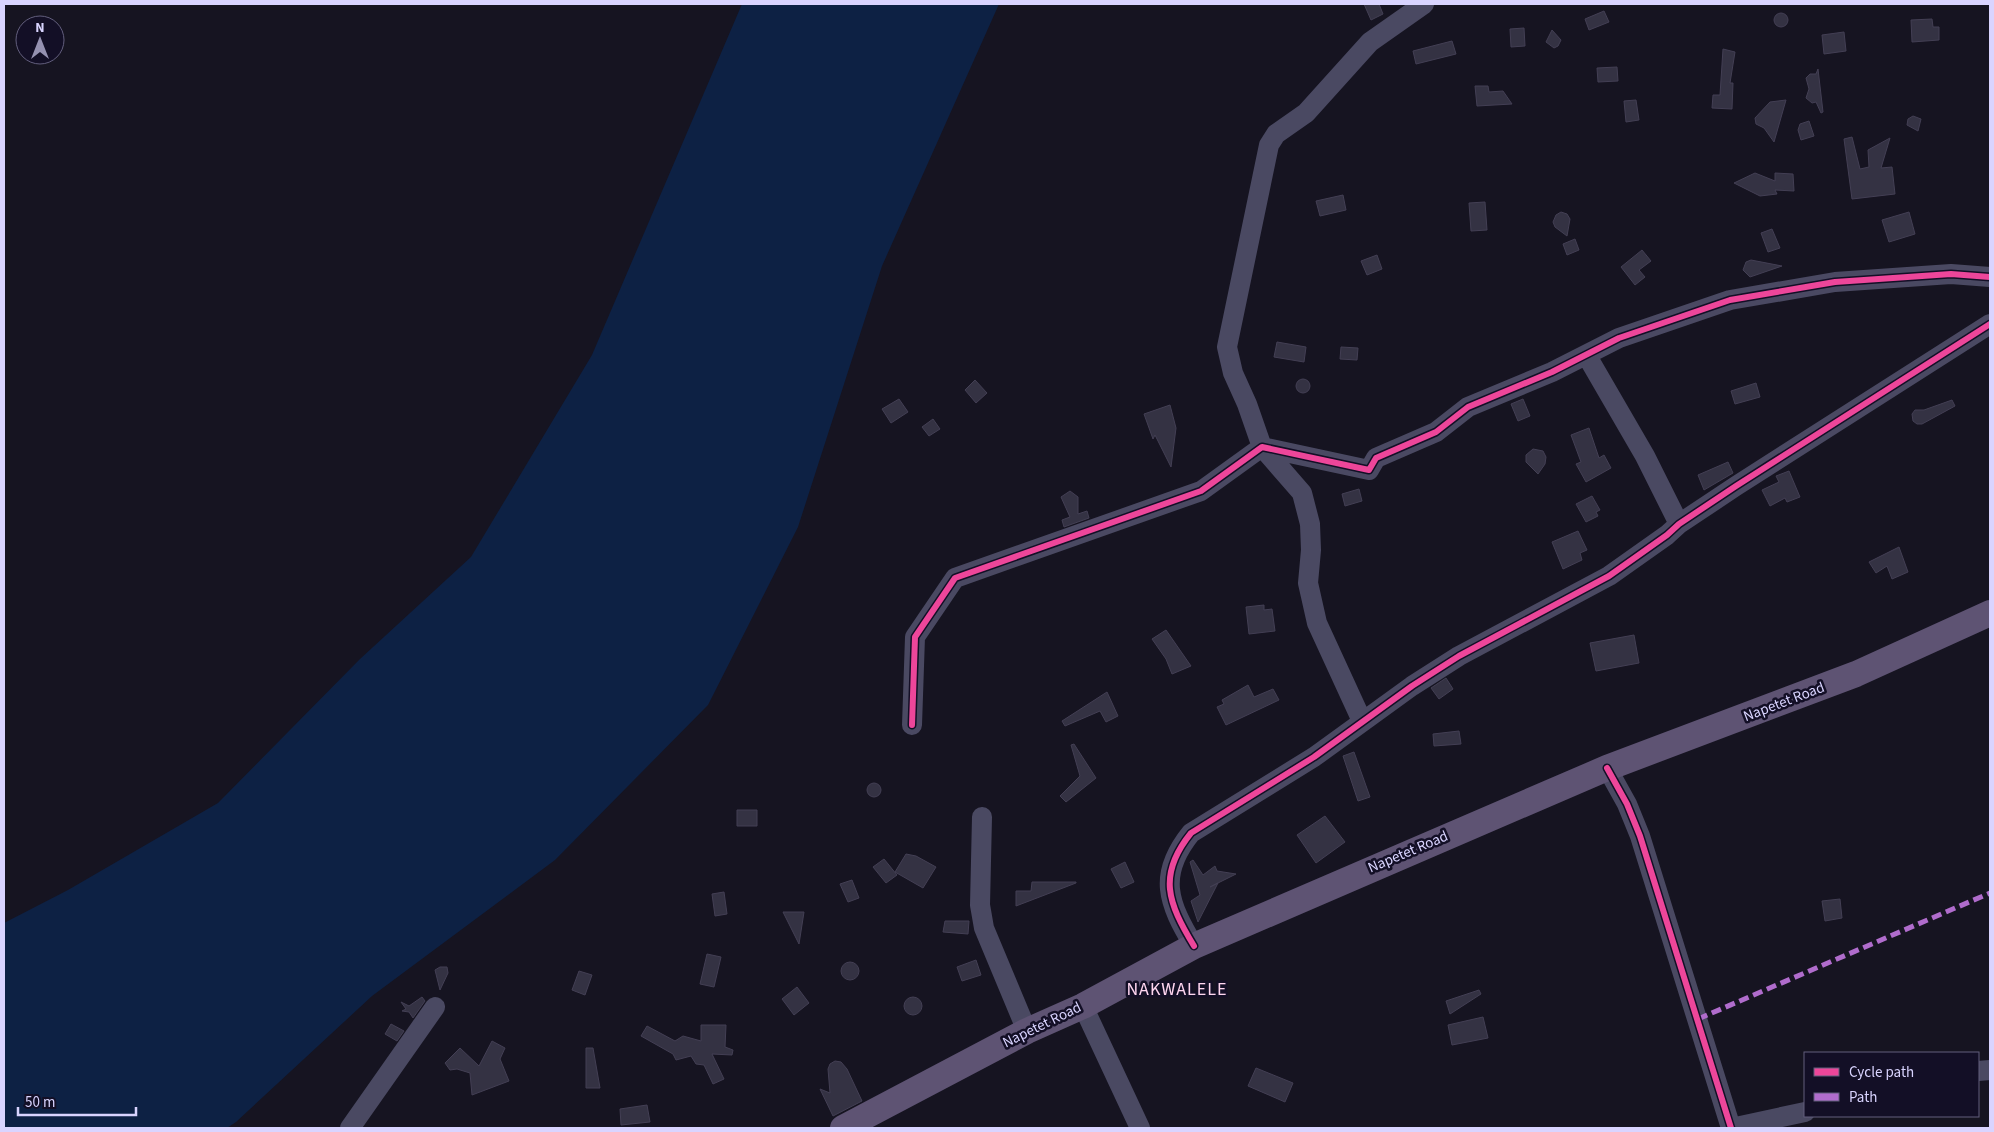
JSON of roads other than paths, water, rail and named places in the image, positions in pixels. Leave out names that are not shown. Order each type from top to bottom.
[{"type":"main road","name":"Napetet Road","points":[[843,1128],[1027,1031],[1083,1006],[1194,946],[1607,768],[1856,674],[1990,613]]},
{"type":"street","points":[[1362,721],[1317,623],[1308,584],[1310,533],[1302,493],[1262,447],[1247,404],[1233,373],[1227,347],[1269,145],[1276,134],[1306,113],[1370,42],[1424,4]]},
{"type":"street","points":[[912,725],[915,637],[955,578],[1201,491],[1262,447],[1369,470],[1376,458],[1436,432],[1468,407],[1587,356],[1619,338],[1730,300],[1835,282],[1951,274],[1990,277]]},
{"type":"street","points":[[1194,946],[1178,918],[1169,887],[1169,875],[1182,844],[1192,833],[1314,756],[1362,721],[1459,656],[1609,576],[1667,535],[1679,524],[1990,324]]},
{"type":"street","points":[[1587,356],[1645,456],[1679,524]]},
{"type":"street","points":[[1607,768],[1627,804],[1640,836],[1731,1128],[1804,1112]]},
{"type":"street","points":[[982,817],[980,905],[984,928],[1027,1031]]},
{"type":"street","points":[[1083,1006],[1140,1128]]},
{"type":"street","points":[[350,1128],[436,1007]]},
{"type":"water","points":[[742,4],[999,4],[882,266],[798,527],[708,705],[555,860],[372,996],[236,1122],[227,1128],[4,1128],[4,923],[68,890],[218,803],[360,659],[471,557],[592,355]]},
{"type":"district","name":"NAKWALELE","points":[[1177,989]]}]
